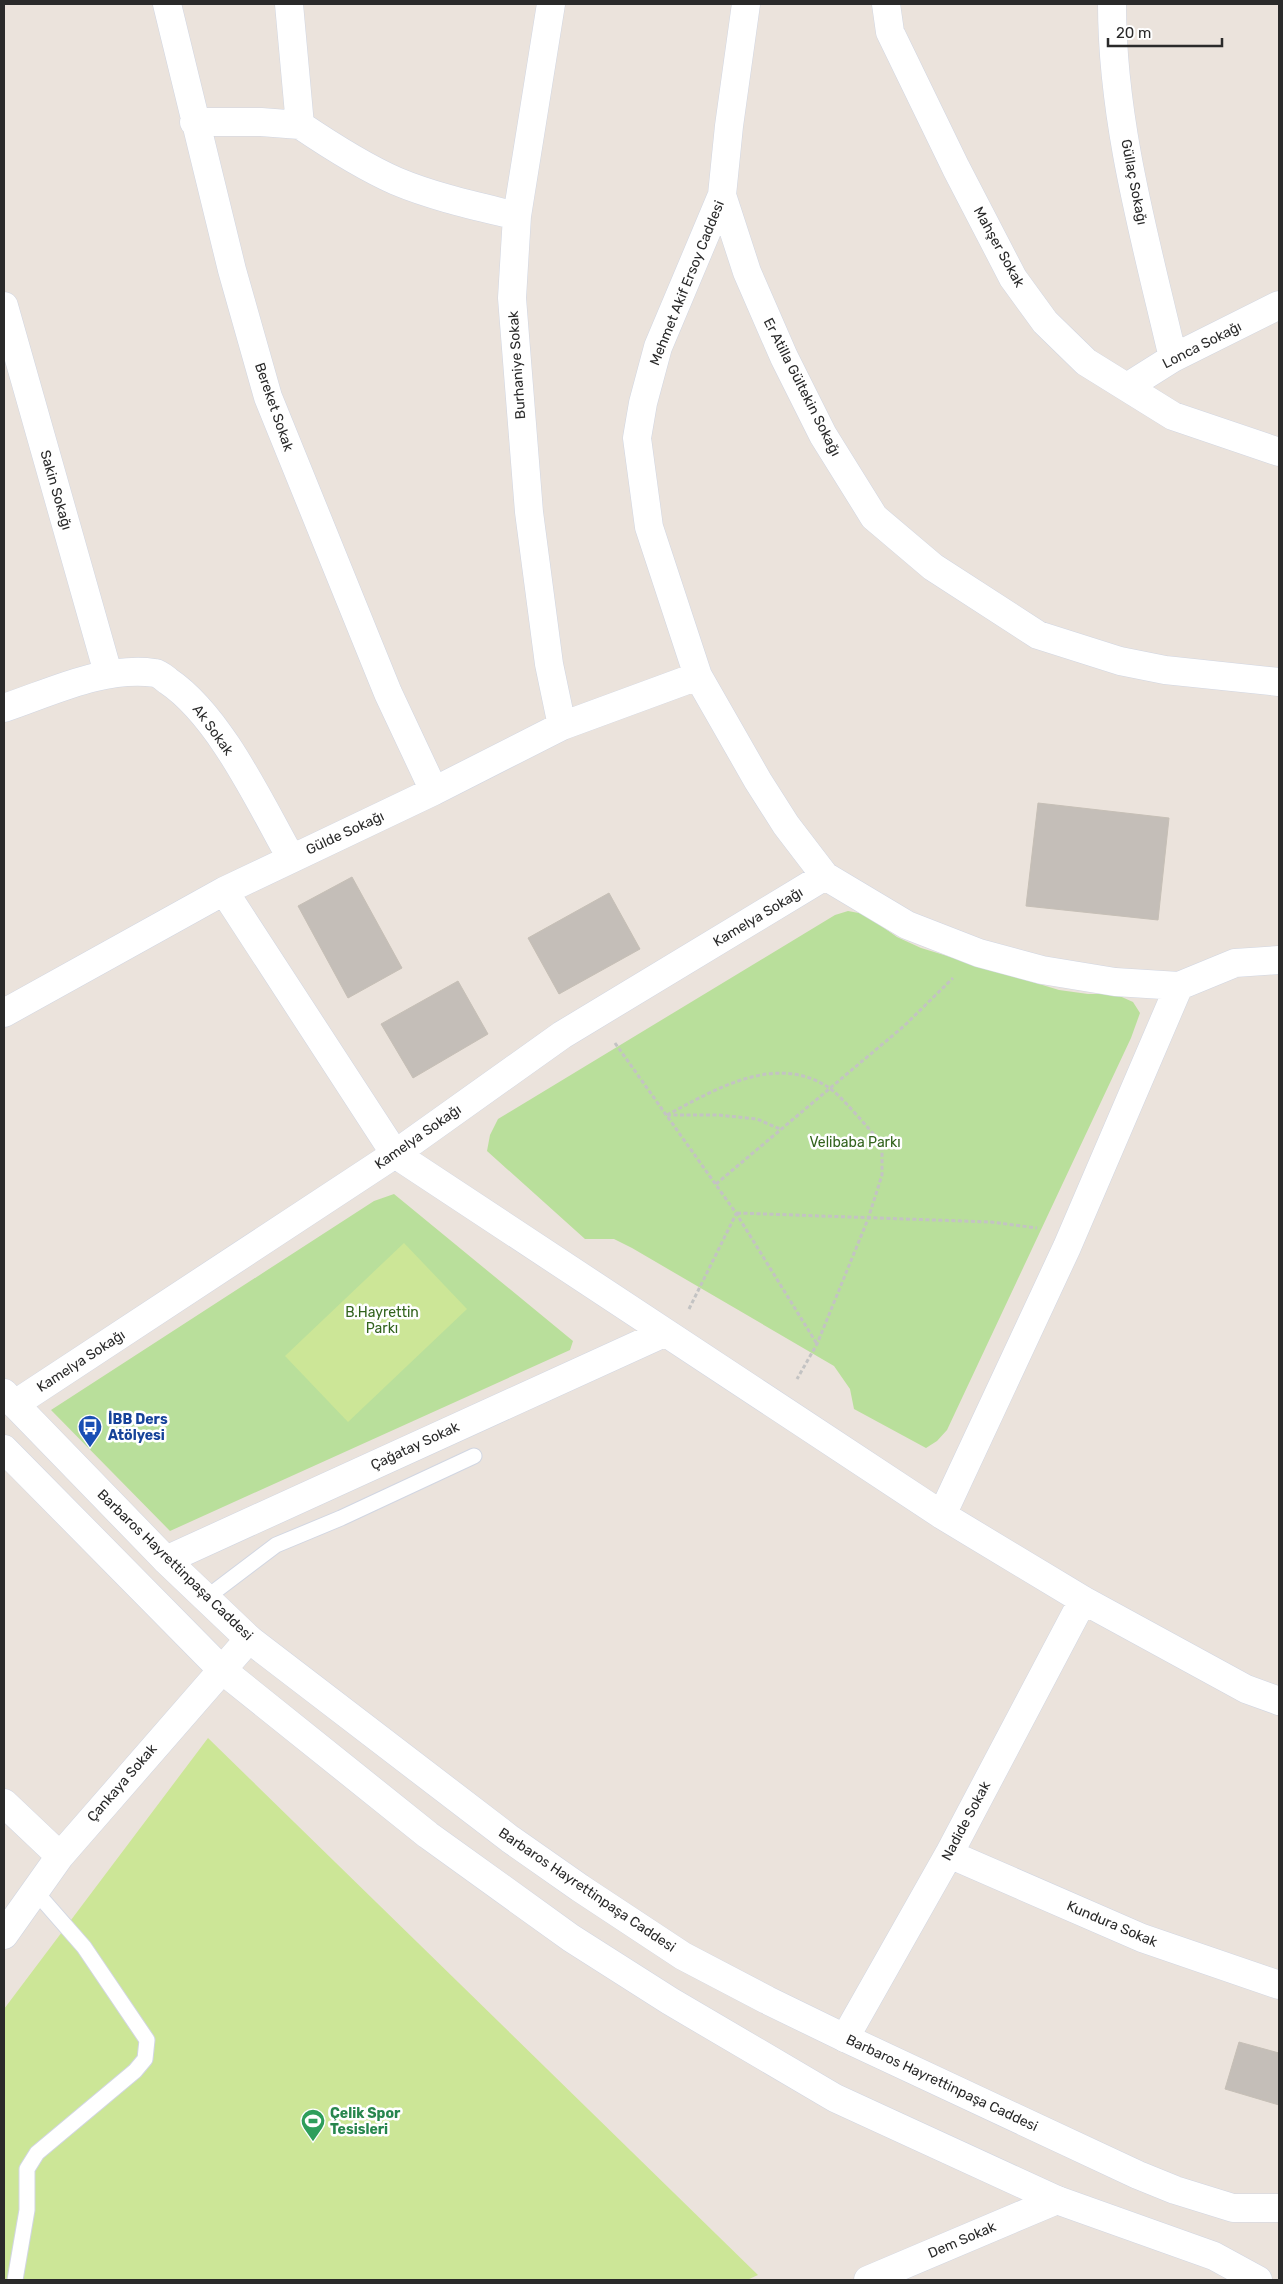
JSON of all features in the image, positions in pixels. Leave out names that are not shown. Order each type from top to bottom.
[{"type":"street","name":"Bereket Sokak","points":[[167,4],[194,122],[232,270],[268,397],[388,693],[434,791]]},
{"type":"street","points":[[289,4],[300,125]]},
{"type":"street","name":"Burhaniye Sokak","points":[[551,4],[517,216],[512,298],[529,512],[549,664],[562,726]]},
{"type":"street","name":"Mehmet Akif Ersoy Caddesi","points":[[746,4],[729,126],[722,195],[658,347],[643,403],[637,438],[649,527],[698,676],[758,781],[786,825],[826,876],[907,925],[979,953],[1042,970],[1115,982],[1179,986],[1235,963],[1279,960]]},
{"type":"street","name":"Mahşer Sokak","points":[[886,4],[890,32],[956,168],[1013,278],[1045,322],[1086,362],[1173,416],[1279,452]]},
{"type":"street","name":"Güllaç Sokağı","points":[[1112,4],[1112,43],[1130,173],[1173,358]]},
{"type":"street","points":[[194,122],[261,122],[300,125],[344,154],[396,181],[462,203],[517,216]]},
{"type":"street","name":"Er Atilla Gültekin Sokağı","points":[[722,195],[747,272],[784,357],[823,435],[874,517],[933,567],[1038,635],[1120,661],[1165,670],[1279,682]]},
{"type":"street","name":"Lonca Sokağı","points":[[1127,387],[1173,358],[1279,305]]},
{"type":"street","name":"Sakin Sokağı","points":[[4,306],[108,674]]},
{"type":"street","name":"Ak Sokak","points":[[4,708],[108,674],[158,673],[179,688],[198,706],[229,750],[292,858]]},
{"type":"street","name":"Gülde Sokağı","points":[[4,1013],[224,891],[434,791],[562,726],[698,676]]},
{"type":"street","name":"Kamelya Sokağı","points":[[10,1398],[395,1154],[562,1035],[826,876]]},
{"type":"street","points":[[224,891],[395,1154],[668,1336],[942,1515],[1083,1600],[1246,1689],[1279,1701]]},
{"type":"street","points":[[942,1515],[1073,1233],[1179,986]]},
{"type":"street","name":"Çağatay Sokak","points":[[166,1560],[668,1336]]},
{"type":"street","name":"Barbaros Hayrettinpaşa Caddesi","points":[[10,1398],[166,1560],[249,1639],[510,1839],[627,1921],[683,1956],[845,2038],[1175,2190],[1233,2208],[1279,2208]]},
{"type":"street","points":[[4,1449],[221,1669],[428,1835],[571,1938],[670,2001],[835,2098],[1057,2200],[1214,2256],[1258,2280]]},
{"type":"street","name":"Nadide Sokak","points":[[845,2038],[949,1854],[1083,1600]]},
{"type":"street","name":"Çankaya Sokak","points":[[4,1935],[60,1856],[249,1639]]},
{"type":"street","points":[[4,1803],[60,1856]]},
{"type":"street","name":"Kundura Sokak","points":[[949,1854],[1142,1938],[1279,1986]]},
{"type":"street","name":"Dem Sokak","points":[[868,2280],[1057,2200]]},
{"type":"lane","points":[[206,1598],[276,1545],[341,1518],[474,1456]]},
{"type":"lane","points":[[15,2280],[27,2210],[27,2168],[37,2153],[68,2130],[135,2072],[145,2059],[148,2040],[84,1947],[35,1891]]},
{"type":"path","points":[[716,1184],[904,1026],[979,953]]},
{"type":"path","points":[[596,1016],[736,1213],[817,1344]]},
{"type":"path","points":[[667,1115],[704,1096],[749,1078],[778,1072],[804,1075],[830,1088],[882,1143],[882,1175],[868,1219],[817,1344],[781,1409]]},
{"type":"path","points":[[667,1115],[718,1115],[757,1119],[780,1129]]},
{"type":"path","points":[[736,1213],[991,1222],[1073,1233]]},
{"type":"path","points":[[668,1336],[736,1213]]},
{"type":"green space","name":"Velibaba Parkı","points":[[848,911],[864,914],[897,937],[921,948],[1059,990],[1088,994],[1115,994],[1133,1002],[1140,1013],[1131,1038],[947,1430],[937,1441],[926,1448],[854,1409],[850,1389],[834,1366],[632,1248],[614,1239],[585,1239],[487,1151],[490,1135],[498,1119],[835,915]]},
{"type":"green space","name":"B.Hayrettin Parkı","points":[[394,1194],[573,1341],[570,1350],[170,1531],[51,1410],[374,1201]]},
{"type":"green space","points":[[404,1243],[467,1309],[348,1422],[285,1356]]},
{"type":"green space","name":"Çelik Spor Tesisleri","points":[[208,1738],[758,2275],[747,2280],[4,2280],[4,2009]]},
{"type":"building","points":[[1038,803],[1169,818],[1158,920],[1026,906]]},
{"type":"building","points":[[352,877],[402,968],[348,998],[298,906]]},
{"type":"building","points":[[609,893],[640,949],[559,994],[528,938]]},
{"type":"building","points":[[458,981],[488,1034],[413,1078],[381,1024]]},
{"type":"building","points":[[1239,2042],[1279,2053],[1279,2105],[1225,2089]]},
{"type":"place","name":"İBB Ders Atölyesi","points":[[90,1448]]},
{"type":"place","name":"Çelik Spor Tesisleri","points":[[313,2142]]}]
